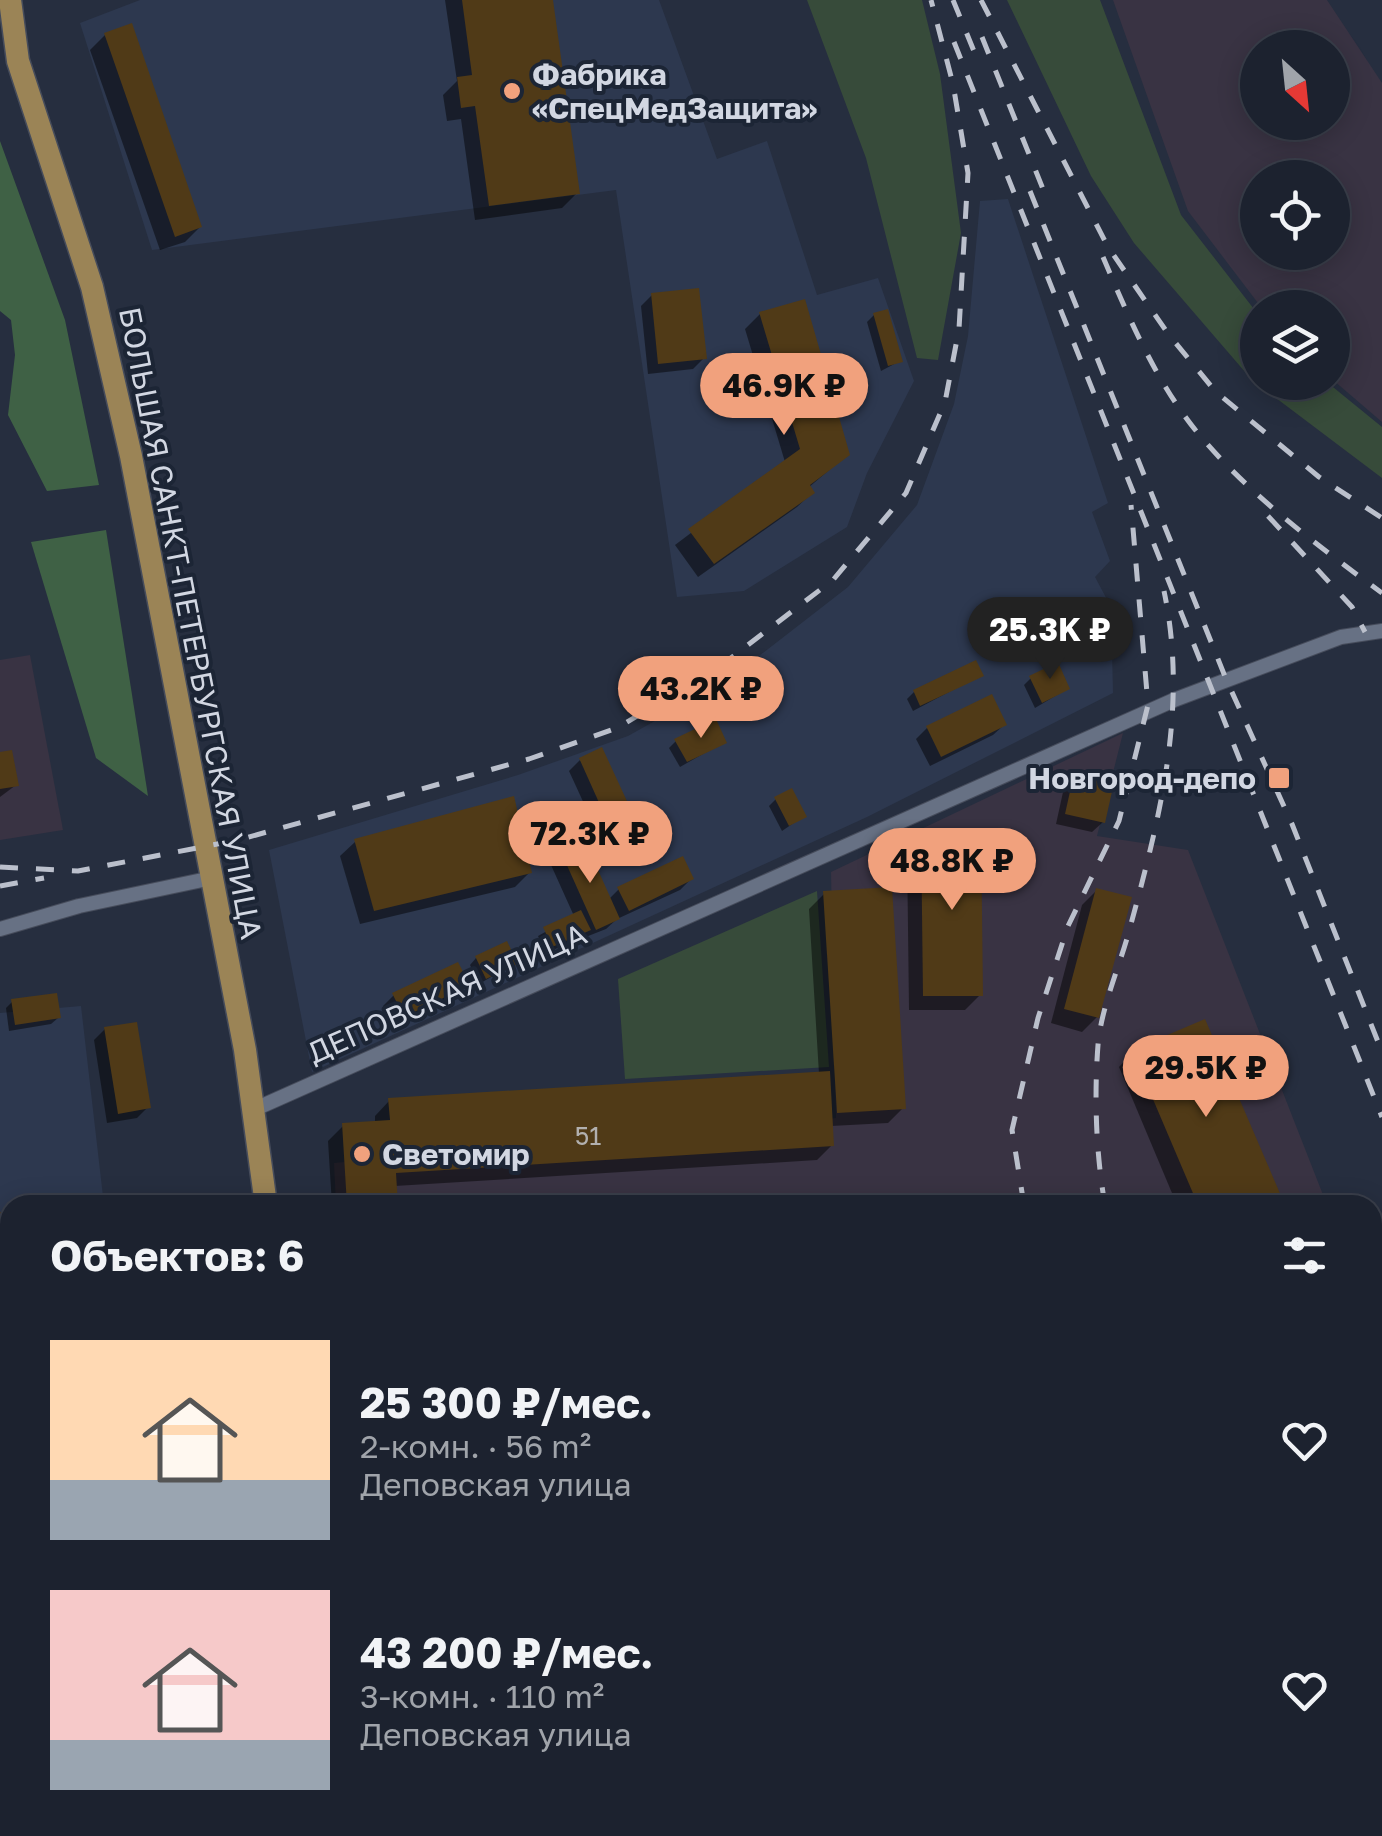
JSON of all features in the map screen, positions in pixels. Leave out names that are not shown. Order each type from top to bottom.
[{"type":"main road","name":"БОЛЬШАЯ САНКТ-ПЕТЕРБУРГСКАЯ УЛИЦА","points":[[10,0],[18,61],[60,182],[108,347],[212,878],[254,1109],[265,1195]]},
{"type":"main road","name":"БОЛЬШАЯ САНКТ-ПЕТЕРБУРГСКАЯ УЛИЦА","points":[[0,36],[18,61]]},
{"type":"street","name":"ДЕПОВСКАЯ УЛИЦА","points":[[254,1109],[1174,700],[1341,637],[1382,631]]},
{"type":"street","points":[[0,929],[80,906],[212,878]]},
{"type":"shaded area","points":[[140,0],[659,0],[717,159],[767,141],[817,295],[878,278],[914,381],[867,473],[847,527],[744,591],[677,597],[616,190],[152,250],[80,23]]},
{"type":"shaded area","points":[[1113,0],[1327,0],[1347,30],[1240,30],[1240,140],[1350,140],[1350,35],[1382,83],[1382,422],[1350,395],[1350,290],[1248,290],[1188,211]]},
{"type":"shaded area","points":[[1008,199],[1108,503],[1092,512],[1110,561],[1095,577],[1111,607],[1113,693],[867,817],[312,1072],[269,850],[518,775],[628,736],[728,680],[848,587],[917,505],[954,404],[968,336],[980,201]]},
{"type":"shaded area","points":[[30,655],[63,830],[0,840],[0,660]]},
{"type":"shaded area","points":[[1123,733],[1097,836],[1188,850],[1323,1195],[336,1195],[334,1163],[836,1118],[831,872]]},
{"type":"shaded area","points":[[81,1006],[103,1195],[0,1195],[0,1013]]},
{"type":"green space","points":[[807,0],[922,0],[940,74],[961,233],[938,360],[917,358],[866,158]]},
{"type":"green space","points":[[1007,0],[1100,0],[1181,215],[1240,291],[1240,366],[1134,243],[1091,176]]},
{"type":"green space","points":[[0,141],[65,320],[99,485],[47,491],[8,415],[15,355],[11,320],[0,311]]},
{"type":"green space","points":[[1279,400],[1349,400],[1382,427],[1382,478]]},
{"type":"green space","points":[[106,530],[148,796],[96,758],[31,542]]},
{"type":"green space","points":[[817,891],[829,1067],[625,1079],[618,979]]},
{"type":"building","name":"Фабрика «СпецМедЗащита»","points":[[462,0],[553,0],[580,194],[489,206],[475,106],[461,108],[457,77],[472,75]]},
{"type":"building","points":[[132,23],[202,227],[175,237],[104,33]]},
{"type":"building","points":[[699,288],[707,359],[658,364],[651,293]]},
{"type":"building","points":[[805,299],[850,455],[810,485],[815,493],[714,564],[688,529],[800,449],[759,312]]},
{"type":"building","points":[[888,309],[903,362],[888,366],[873,313]]},
{"type":"building","points":[[976,660],[984,676],[920,706],[913,690]]},
{"type":"building","points":[[1058,662],[1070,689],[1042,703],[1029,676]]},
{"type":"building","points":[[992,694],[1007,725],[941,757],[926,726]]},
{"type":"building","points":[[716,719],[727,743],[687,762],[674,739]]},
{"type":"building","points":[[602,747],[638,825],[614,836],[579,758]]},
{"type":"building","points":[[12,750],[19,786],[0,789],[0,752]]},
{"type":"building","points":[[1075,769],[1115,778],[1105,823],[1065,814]]},
{"type":"building","points":[[792,788],[807,817],[789,826],[774,797]]},
{"type":"building","points":[[514,796],[532,873],[374,911],[354,839]]},
{"type":"building","points":[[921,830],[981,830],[983,996],[923,996]]},
{"type":"building","points":[[585,841],[620,919],[596,930],[561,852]]},
{"type":"building","points":[[683,856],[694,879],[629,911],[617,887]]},
{"type":"building","points":[[892,887],[906,1109],[837,1113],[823,891]]},
{"type":"building","points":[[1096,888],[1132,897],[1099,1018],[1064,1009]]},
{"type":"building","points":[[581,910],[591,930],[552,947],[543,927]]},
{"type":"building","points":[[507,941],[518,964],[486,979],[475,956]]},
{"type":"building","points":[[458,962],[470,985],[404,1017],[392,993]]},
{"type":"building","points":[[57,993],[61,1018],[15,1025],[11,999]]},
{"type":"building","points":[[1205,1019],[1281,1195],[1194,1195],[1132,1050]]},
{"type":"building","points":[[137,1022],[151,1108],[118,1114],[104,1027]]},
{"type":"building","points":[[830,1071],[834,1146],[396,1173],[397,1195],[346,1195],[342,1123],[390,1120],[388,1098]]},
{"type":"railway","points":[[0,867],[78,871],[238,840],[529,759],[617,728],[719,667],[833,580],[906,493],[945,402],[959,329],[968,173],[953,84],[931,0]]},
{"type":"railway","points":[[953,0],[978,61]]},
{"type":"railway","points":[[981,0],[1108,247],[1169,335],[1216,392],[1319,477],[1382,518]]},
{"type":"railway","points":[[982,37],[1049,204]]},
{"type":"railway","points":[[954,42],[1382,1117]]},
{"type":"railway","points":[[1030,191],[1226,679],[1292,824],[1382,1052]]},
{"type":"railway","points":[[1103,257],[1156,370],[1197,432],[1261,498],[1382,593]]},
{"type":"railway","points":[[1022,1195],[1012,1130],[1038,1018],[1068,926],[1119,821],[1148,705],[1131,505]]},
{"type":"railway","points":[[1268,516],[1352,607],[1365,632]]},
{"type":"railway","points":[[1104,1195],[1096,1085],[1100,1031],[1150,850],[1172,722],[1171,635],[1164,591]]},
{"type":"railway","points":[[0,886],[44,878]]},
{"type":"place","name":"Фабрика «СпецМедЗащита»","points":[[512,91]]},
{"type":"place","name":"Новгород-депо","points":[[1279,778]]},
{"type":"place","name":"Светомир","points":[[362,1154]]}]
